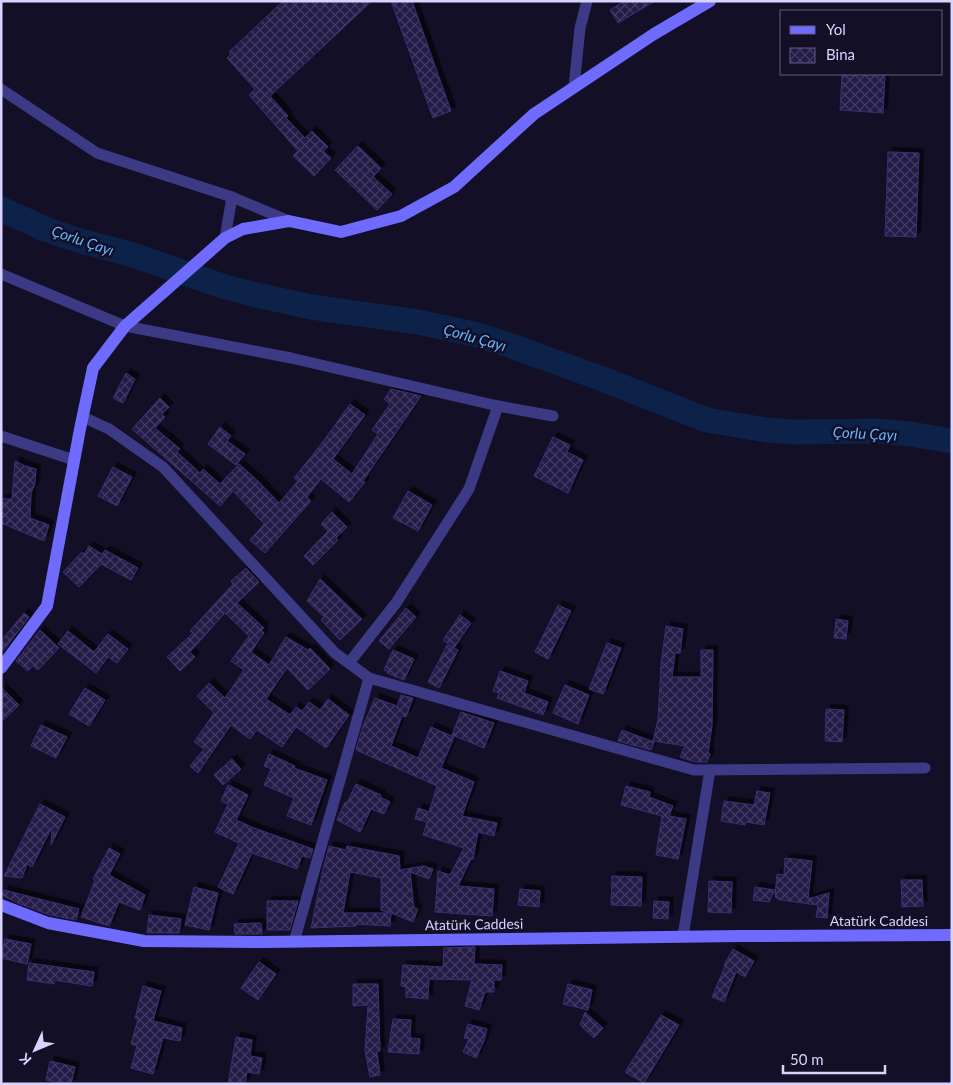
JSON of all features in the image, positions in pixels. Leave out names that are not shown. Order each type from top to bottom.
[{"type":"street","points":[[574,87],[580,28],[587,1]]},
{"type":"street","points":[[1,89],[97,154],[232,197],[289,221],[342,232],[401,216],[454,187],[534,114],[654,34],[710,1]]},
{"type":"street","points":[[225,238],[232,197]]},
{"type":"street","points":[[1,668],[47,606],[82,417],[93,368],[125,326],[225,238],[243,229],[289,221]]},
{"type":"street","points":[[1,274],[125,326],[291,358],[498,406],[553,416]]},
{"type":"street","points":[[349,664],[396,603],[469,490],[498,406]]},
{"type":"street","points":[[82,417],[109,429],[163,467],[335,653],[369,678],[694,770],[925,768]]},
{"type":"street","points":[[1,436],[74,460]]},
{"type":"street","points":[[359,671],[362,648]]},
{"type":"street","points":[[294,942],[369,678]]},
{"type":"street","points":[[683,936],[710,770]]},
{"type":"street","name":"Atatürk Caddesi","points":[[1,906],[48,924],[144,941],[294,942],[683,936],[952,935]]},
{"type":"building","points":[[283,1],[372,1],[270,96],[288,116],[286,118],[305,138],[312,131],[328,147],[323,151],[331,158],[314,176],[293,156],[298,151],[249,95],[255,89],[227,58],[231,54],[229,52]]},
{"type":"building","points":[[391,1],[412,1],[451,111],[433,118]]},
{"type":"building","points":[[624,1],[655,1],[618,23],[610,10]]},
{"type":"building","points":[[842,75],[885,75],[883,113],[840,110]]},
{"type":"building","points":[[358,146],[381,168],[373,177],[392,194],[377,210],[335,170]]},
{"type":"building","points":[[888,152],[919,153],[916,237],[885,236]]},
{"type":"building","points":[[126,373],[135,379],[123,403],[113,398]]},
{"type":"building","points":[[391,389],[421,396],[363,481],[365,482],[349,502],[321,479],[307,497],[311,501],[265,553],[250,540],[264,524],[233,491],[220,506],[132,429],[160,398],[169,407],[162,414],[165,417],[155,428],[180,449],[177,452],[200,473],[203,469],[220,484],[239,464],[279,503],[298,481],[294,478],[350,404],[365,415],[333,459],[352,474],[378,434],[372,430],[390,404],[384,399]]},
{"type":"building","points":[[220,427],[231,436],[227,441],[245,454],[236,465],[208,444]]},
{"type":"building","points":[[553,437],[570,445],[567,452],[583,460],[568,493],[534,476]]},
{"type":"building","points":[[15,461],[36,469],[35,484],[31,493],[30,518],[49,525],[44,541],[1,523],[1,499],[12,499]]},
{"type":"building","points":[[113,467],[132,477],[117,506],[98,496]]},
{"type":"building","points":[[408,491],[432,505],[418,531],[393,518]]},
{"type":"building","points":[[332,512],[347,527],[336,538],[338,540],[313,565],[304,556],[328,531],[321,524]]},
{"type":"building","points":[[89,546],[102,554],[105,550],[138,568],[131,580],[101,564],[79,587],[63,572],[82,552],[84,554]]},
{"type":"building","points":[[246,568],[259,582],[237,603],[264,628],[261,631],[264,633],[251,652],[269,665],[286,637],[308,650],[310,648],[330,669],[308,690],[287,668],[266,699],[290,715],[296,707],[302,711],[309,702],[320,710],[328,699],[349,715],[326,748],[296,727],[282,747],[257,730],[250,739],[231,725],[198,773],[190,766],[204,749],[194,742],[214,713],[197,696],[209,683],[225,698],[244,670],[231,661],[249,636],[225,613],[190,652],[195,657],[180,671],[167,657],[193,633],[190,631],[233,584],[231,581]]},
{"type":"building","points":[[320,579],[362,619],[340,640],[321,620],[324,617],[307,601]]},
{"type":"building","points":[[558,605],[571,611],[548,659],[535,652]]},
{"type":"building","points":[[406,608],[416,617],[389,649],[379,641]]},
{"type":"building","points":[[24,613],[29,617],[4,650],[1,647],[1,641]]},
{"type":"building","points":[[460,615],[471,623],[454,648],[443,640]]},
{"type":"building","points":[[836,619],[848,621],[846,639],[834,638]]},
{"type":"building","points":[[666,626],[683,629],[680,653],[675,653],[672,677],[701,677],[701,650],[713,650],[712,725],[708,753],[710,754],[707,762],[695,762],[680,757],[685,746],[653,741],[658,719],[661,664]]},
{"type":"building","points":[[40,630],[59,648],[38,670],[33,666],[28,671],[16,661]]},
{"type":"building","points":[[68,631],[94,652],[108,634],[128,649],[117,663],[108,657],[96,673],[58,644]]},
{"type":"building","points":[[607,643],[621,648],[603,694],[589,689]]},
{"type":"building","points":[[447,645],[458,650],[439,688],[428,682]]},
{"type":"building","points":[[393,650],[414,659],[404,680],[384,670]]},
{"type":"building","points":[[500,671],[528,681],[524,693],[548,702],[543,715],[497,698],[499,693],[493,691]]},
{"type":"building","points":[[565,685],[589,695],[578,724],[553,713]]},
{"type":"building","points":[[1,687],[19,705],[1,722]]},
{"type":"building","points":[[85,688],[105,700],[89,726],[69,714]]},
{"type":"building","points":[[401,695],[413,698],[406,717],[402,716],[391,746],[418,758],[431,727],[454,737],[441,768],[474,782],[462,816],[497,823],[494,836],[478,832],[473,859],[471,859],[458,886],[494,889],[492,916],[435,912],[438,871],[450,875],[464,848],[423,835],[427,822],[415,819],[418,808],[429,812],[437,786],[356,750],[363,726],[375,698],[397,706]]},
{"type":"building","points":[[826,709],[844,710],[842,742],[825,741]]},
{"type":"building","points":[[461,712],[494,723],[484,748],[452,735]]},
{"type":"building","points":[[41,725],[67,737],[56,758],[31,746]]},
{"type":"building","points":[[622,730],[654,742],[651,750],[618,741]]},
{"type":"building","points":[[269,754],[295,766],[294,768],[327,780],[311,825],[287,816],[294,798],[264,785],[271,769],[264,766]]},
{"type":"building","points":[[232,759],[241,769],[223,785],[214,775]]},
{"type":"building","points":[[356,784],[381,795],[380,797],[390,802],[384,814],[371,809],[360,832],[337,820]]},
{"type":"building","points":[[228,785],[248,795],[236,820],[313,849],[310,858],[302,856],[297,869],[252,853],[233,894],[218,887],[239,843],[215,832],[228,804],[221,801]]},
{"type":"building","points":[[626,786],[650,792],[649,797],[673,806],[669,816],[686,819],[678,859],[656,855],[662,816],[621,805]]},
{"type":"building","points":[[757,791],[770,793],[764,825],[746,822],[745,825],[721,821],[724,801],[754,805]]},
{"type":"building","points":[[40,804],[65,817],[51,845],[52,827],[32,867],[27,864],[22,878],[4,876]]},
{"type":"building","points":[[329,846],[346,850],[347,846],[399,856],[400,870],[424,866],[433,869],[429,879],[410,872],[414,908],[418,909],[413,922],[391,913],[390,926],[356,924],[356,926],[311,928]],"holes":[[[350,872],[381,878],[381,910],[390,913],[343,913]]]},
{"type":"building","points":[[109,848],[120,854],[109,875],[145,895],[140,910],[119,902],[109,926],[81,917],[95,880],[93,879]]},
{"type":"building","points":[[785,858],[812,861],[808,899],[829,893],[827,918],[816,917],[818,905],[780,900],[775,897],[777,874],[784,875]]},
{"type":"building","points":[[612,876],[642,877],[641,906],[611,905]]},
{"type":"building","points":[[901,880],[922,880],[923,906],[902,907]]},
{"type":"building","points":[[709,881],[732,882],[731,913],[708,912]]},
{"type":"building","points":[[194,887],[218,893],[209,930],[185,925]]},
{"type":"building","points":[[755,887],[775,890],[769,902],[753,900]]},
{"type":"building","points":[[520,889],[540,891],[539,907],[518,905]]},
{"type":"building","points":[[4,890],[79,909],[76,920],[50,915],[20,904],[2,895]]},
{"type":"building","points":[[267,901],[298,901],[290,930],[267,930]]},
{"type":"building","points":[[654,901],[669,902],[668,919],[653,918]]},
{"type":"building","points":[[149,915],[181,919],[179,933],[147,933]]},
{"type":"building","points":[[261,923],[262,934],[235,934],[234,924]]},
{"type":"building","points":[[5,939],[31,944],[27,964],[1,958]]},
{"type":"building","points":[[475,947],[474,964],[502,965],[501,980],[494,980],[494,992],[485,992],[479,1010],[465,1006],[472,980],[429,979],[428,999],[406,997],[406,987],[401,986],[403,965],[443,967],[444,948]]},
{"type":"building","points":[[733,949],[754,961],[745,977],[736,972],[724,1002],[712,997],[724,965]]},
{"type":"building","points":[[259,962],[276,974],[258,1000],[241,988]]},
{"type":"building","points":[[29,963],[94,972],[92,986],[54,980],[54,984],[27,980]]},
{"type":"building","points":[[353,984],[378,984],[380,1051],[377,1051],[380,1075],[370,1077],[365,1050],[368,1005],[353,1006]]},
{"type":"building","points":[[568,984],[592,990],[588,1010],[563,1004]]},
{"type":"building","points":[[143,986],[161,991],[153,1021],[182,1028],[180,1041],[163,1038],[153,1074],[131,1068],[137,1046],[131,1044],[138,1019],[135,1018]]},
{"type":"building","points":[[585,1012],[603,1028],[594,1038],[580,1025]]},
{"type":"building","points":[[661,1015],[679,1025],[644,1083],[625,1072]]},
{"type":"building","points":[[393,1019],[411,1020],[410,1038],[420,1039],[419,1054],[388,1052]]},
{"type":"building","points":[[468,1024],[487,1029],[476,1058],[463,1052],[469,1039],[464,1038]]},
{"type":"building","points":[[236,1037],[252,1040],[250,1056],[262,1058],[259,1074],[247,1072],[245,1084],[228,1084]]},
{"type":"building","points":[[50,1061],[75,1067],[71,1084],[46,1080]]},
{"type":"waterway","name":"Çorlu Çayı","points":[[1,209],[45,229],[74,239],[133,255],[222,286],[252,294],[311,307],[418,322],[474,334],[597,377],[707,420],[766,430],[793,432],[878,431],[952,441]]}]
